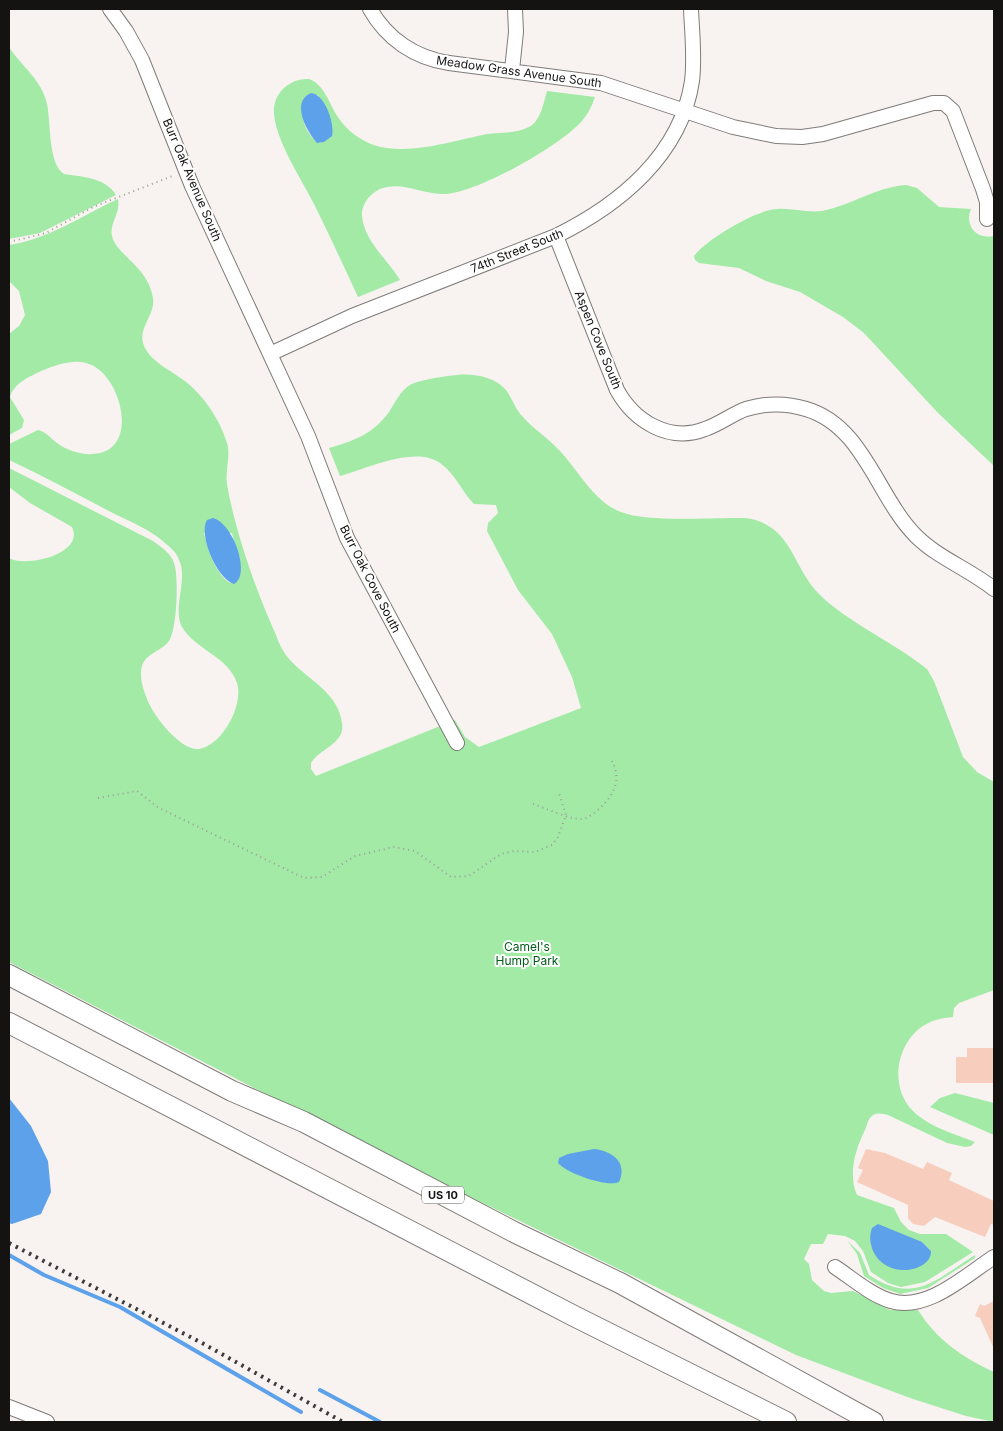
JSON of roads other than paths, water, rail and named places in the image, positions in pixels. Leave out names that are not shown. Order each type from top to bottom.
[{"type":"highway","name":"US 10","points":[[9,975],[232,1091],[304,1122],[516,1233],[620,1283],[873,1422]]},
{"type":"highway","points":[[9,1023],[582,1320],[786,1422]]},
{"type":"street","name":"Burr Oak Avenue South","points":[[110,9],[126,31],[142,60],[186,170],[270,354]]},
{"type":"street","name":"Meadow Grass Avenue South","points":[[370,9],[392,36],[419,54],[442,62],[595,81],[750,132],[797,137],[828,132],[933,103],[944,103],[953,111],[983,189],[987,202],[987,219]]},
{"type":"street","points":[[512,70],[516,32],[515,9]]},
{"type":"street","name":"74th Street South","points":[[270,354],[352,316],[556,236],[609,202],[647,172],[672,138],[685,110],[693,66],[691,9]]},
{"type":"street","name":"Aspen Cove South","points":[[556,236],[617,390],[626,405],[637,416],[658,429],[687,433],[705,429],[732,415],[758,406],[793,406],[819,415],[836,425],[852,442],[896,514],[915,536],[934,551],[994,588]]},
{"type":"street","name":"Burr Oak Cove South","points":[[270,354],[308,436],[356,556],[457,743]]},
{"type":"street","points":[[836,1268],[884,1299],[908,1303],[937,1294],[994,1257]]},
{"type":"street","points":[[9,1407],[47,1422]]},
{"type":"water","points":[[311,93],[321,98],[328,110],[332,124],[332,136],[324,142],[317,143],[302,117],[302,103],[305,97]]},
{"type":"water","points":[[213,518],[221,522],[228,530],[238,550],[241,571],[239,579],[234,584],[221,574],[207,546],[205,527],[207,520]]},
{"type":"water","points":[[9,1098],[31,1126],[48,1161],[51,1192],[41,1214],[12,1224],[9,1223]]},
{"type":"water","points":[[594,1149],[607,1152],[617,1159],[621,1169],[619,1182],[606,1183],[587,1178],[569,1171],[558,1163],[559,1158],[568,1154]]},
{"type":"water","points":[[878,1224],[922,1242],[931,1251],[929,1258],[917,1268],[908,1270],[888,1266],[880,1260],[871,1245],[872,1228]]},
{"type":"waterway","points":[[9,1255],[44,1275],[120,1307],[301,1412]]},
{"type":"waterway","points":[[320,1390],[380,1422]]},
{"type":"railway","points":[[9,1243],[202,1343],[343,1422]]},
{"type":"park label","name":"Camel's Hump Park","points":[[527,954]]}]
